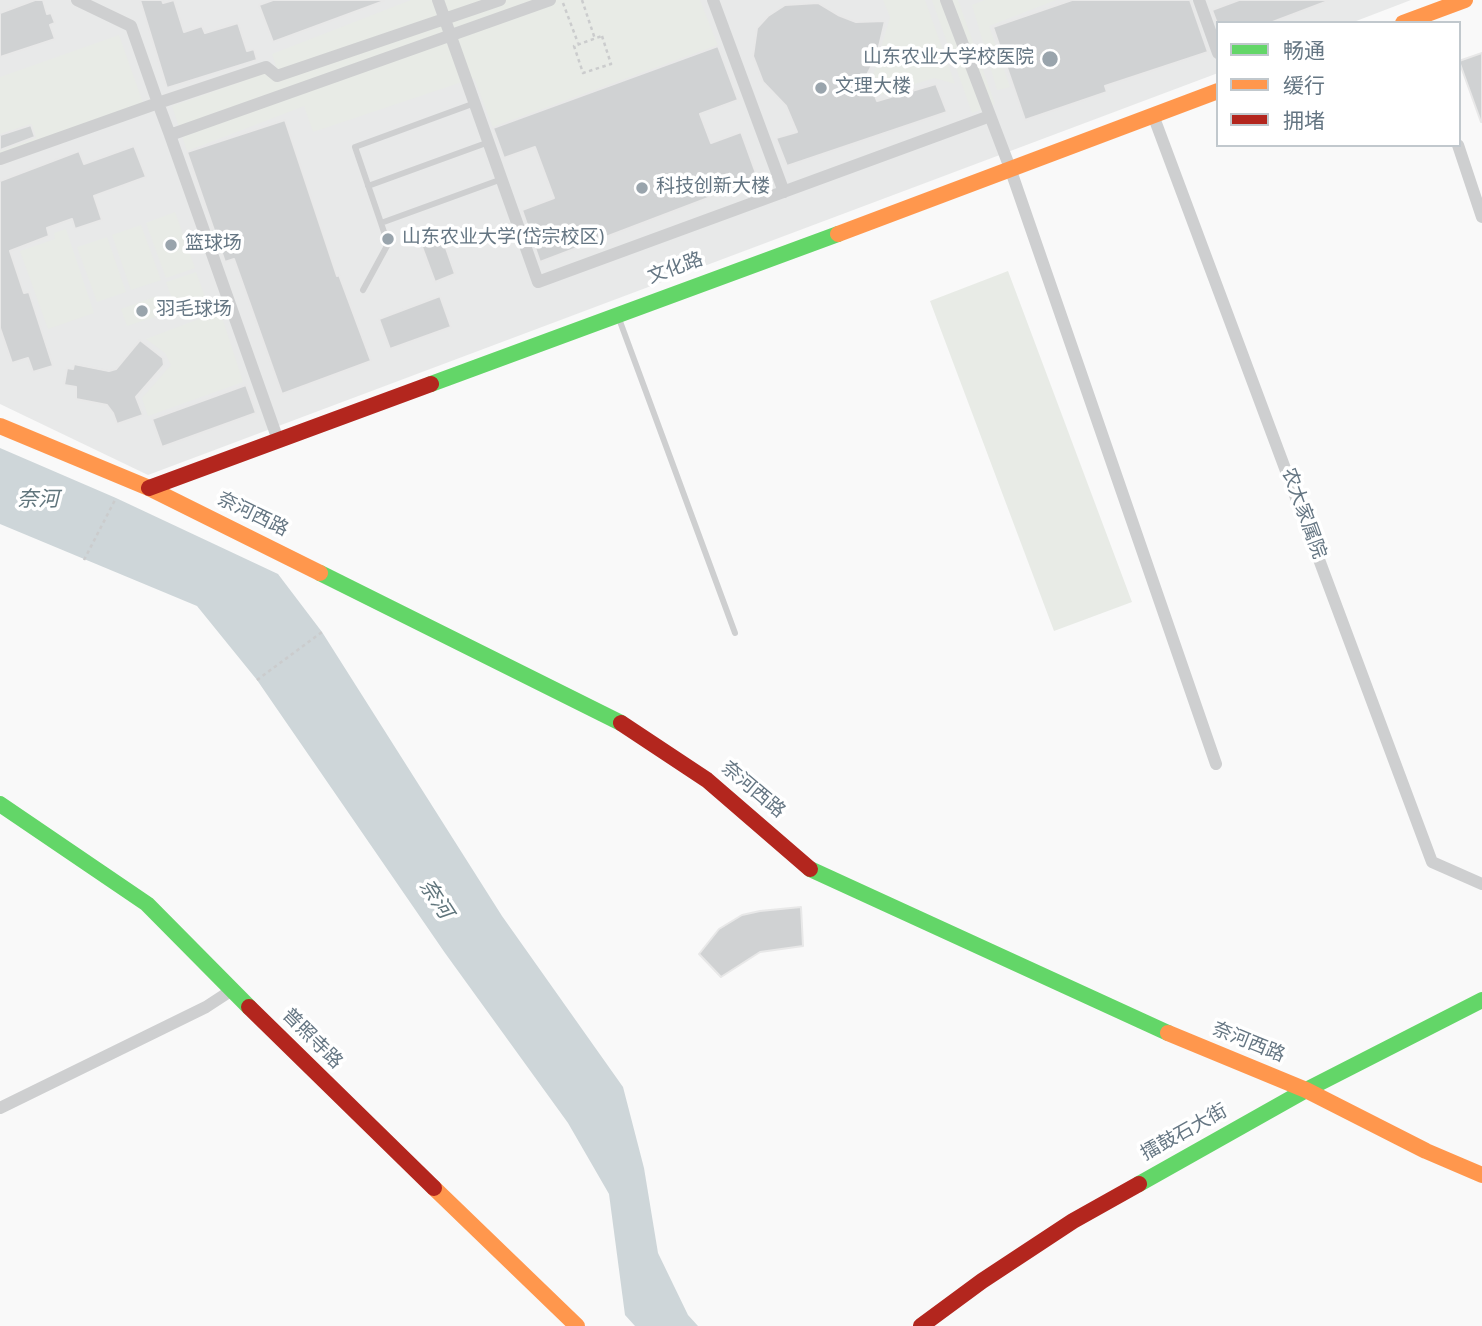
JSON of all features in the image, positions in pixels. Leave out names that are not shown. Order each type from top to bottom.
[{"type":"street","points":[[77,0],[131,26],[278,440]]},
{"type":"street","points":[[438,0],[538,282],[990,116]]},
{"type":"street","points":[[0,159],[266,67],[277,76],[500,0]]},
{"type":"street","points":[[170,135],[550,0]]},
{"type":"street","points":[[713,0],[784,192]]},
{"type":"street","points":[[946,0],[1010,168],[1216,764]]},
{"type":"street","points":[[1199,0],[1216,47]]},
{"type":"street","points":[[1411,21],[1465,0]]},
{"type":"street","name":"文化路","points":[[149,488],[1216,93]]},
{"type":"street","name":"农大家属院","points":[[1153,116],[1432,862],[1482,884]]},
{"type":"street","points":[[1459,147],[1482,217]]},
{"type":"street","name":"奈河西路","points":[[0,426],[149,488],[620,722],[707,780],[814,872],[1165,1032],[1306,1090],[1426,1151],[1482,1175]]},
{"type":"street","name":"普照寺路","points":[[0,804],[147,904],[302,1061],[577,1326]]},
{"type":"street","points":[[0,1108],[206,1007],[232,990]]},
{"type":"street","name":"擂鼓石大街","points":[[921,1326],[982,1281],[1073,1221],[1306,1090],[1482,1000]]},
{"type":"lane","points":[[363,290],[388,244],[355,147],[475,103]]},
{"type":"lane","points":[[368,186],[489,142]]},
{"type":"lane","points":[[381,223],[502,179]]},
{"type":"lane","points":[[617,314],[735,632]]},
{"type":"path","points":[[562,0],[579,44]]},
{"type":"path","points":[[582,0],[595,39]]},
{"type":"path","points":[[602,36],[611,64],[583,73],[574,46],[579,44],[602,36]]},
{"type":"path","points":[[84,560],[116,499]]},
{"type":"path","points":[[257,680],[322,632]]},
{"type":"shaded area","name":"山东农业大学(岱宗校区)","points":[[0,0],[1411,0],[1356,21],[1216,21],[1216,74],[148,475],[0,404]]},
{"type":"shaded area","points":[[411,0],[700,0],[718,46],[493,128],[474,78],[313,132],[304,106],[187,151],[172,106],[277,69],[272,54]]},
{"type":"shaded area","points":[[883,0],[925,0],[955,84],[934,78],[881,95],[873,76],[890,17]]},
{"type":"shaded area","points":[[932,0],[958,0],[995,104],[972,113]]},
{"type":"shaded area","points":[[985,0],[1056,0],[989,26],[1010,87],[997,90],[972,5]]},
{"type":"shaded area","points":[[119,35],[143,103],[0,154],[0,77]]},
{"type":"shaded area","name":"篮球场","points":[[175,212],[195,268],[166,278],[146,223]]},
{"type":"shaded area","name":"篮球场","points":[[141,225],[161,280],[131,290],[112,235]]},
{"type":"shaded area","points":[[66,229],[94,313],[48,329],[20,251],[55,239],[54,233]]},
{"type":"shaded area","points":[[107,237],[126,292],[97,302],[77,247]]},
{"type":"shaded area","points":[[1008,271],[1132,602],[1054,631],[930,301]]},
{"type":"shaded area","name":"篮球场","points":[[196,272],[206,300],[176,310],[166,282]]},
{"type":"shaded area","name":"羽毛球场","points":[[157,296],[163,314],[127,326],[121,309]]},
{"type":"shaded area","points":[[220,311],[243,382],[148,416],[142,398],[171,365],[165,353],[146,339]]},
{"type":"water","name":"奈河","points":[[0,448],[116,498],[278,574],[322,632],[502,916],[623,1087],[644,1168],[658,1253],[688,1315],[698,1326],[635,1326],[625,1315],[609,1194],[568,1123],[445,953],[257,680],[197,606],[0,524]]},
{"type":"building","points":[[35,0],[43,0],[47,14],[51,13],[55,23],[50,25],[55,39],[0,57],[0,13]]},
{"type":"building","points":[[140,0],[162,0],[163,3],[174,0],[184,32],[202,26],[205,33],[238,23],[247,51],[254,49],[257,60],[167,88]]},
{"type":"building","points":[[273,0],[384,1],[273,42],[259,5]]},
{"type":"building","points":[[1072,0],[1190,0],[1208,52],[1105,86],[1107,92],[1025,120],[993,27]]},
{"type":"building","points":[[1239,0],[1328,0],[1275,21],[1216,21],[1212,10]]},
{"type":"building","name":"文理大楼","points":[[818,3],[856,22],[885,21],[877,55],[867,75],[877,101],[936,84],[947,112],[787,166],[776,138],[797,132],[786,106],[763,82],[753,56],[757,28],[768,16],[785,5]]},
{"type":"building","name":"科技创新大楼","points":[[718,46],[738,100],[700,114],[711,143],[741,132],[758,179],[540,262],[522,210],[554,198],[535,147],[504,158],[493,128]]},
{"type":"building","points":[[1482,53],[1482,122],[1461,67],[1461,60]]},
{"type":"building","points":[[285,120],[337,276],[339,275],[371,361],[282,394],[234,259],[225,262],[187,152]]},
{"type":"building","points":[[31,125],[35,137],[0,150],[0,135]]},
{"type":"building","points":[[134,146],[146,177],[94,196],[102,220],[75,229],[72,219],[47,228],[49,236],[10,251],[24,293],[29,292],[53,366],[33,372],[28,358],[12,363],[0,328],[0,181],[79,151],[84,164]]},
{"type":"building","points":[[439,228],[455,274],[435,282],[418,236]]},
{"type":"building","points":[[440,296],[451,327],[390,349],[379,319]]},
{"type":"building","points":[[140,340],[163,358],[164,365],[136,397],[143,415],[117,424],[107,405],[76,399],[76,387],[64,385],[67,368],[73,369],[74,364],[109,371],[116,369]]},
{"type":"building","points":[[246,385],[256,413],[162,447],[152,419]]},
{"type":"building","points":[[801,907],[803,946],[760,952],[721,977],[699,954],[719,929],[742,915]]},
{"type":"traffic: fast","points":[[431,384],[838,234]]},
{"type":"traffic: fast","points":[[320,573],[621,723]]},
{"type":"traffic: fast","points":[[0,804],[147,904],[249,1007]]},
{"type":"traffic: fast","points":[[810,869],[1168,1033]]},
{"type":"traffic: fast","points":[[1139,1184],[1306,1090],[1482,1000]]},
{"type":"traffic: slow","points":[[1408,21],[1465,0]]},
{"type":"traffic: slow","points":[[838,234],[1216,92]]},
{"type":"traffic: slow","points":[[0,426],[149,488],[320,573]]},
{"type":"traffic: slow","points":[[1168,1033],[1306,1090],[1426,1151],[1482,1175]]},
{"type":"traffic: slow","points":[[434,1188],[577,1326]]},
{"type":"traffic: jam","points":[[149,488],[431,384]]},
{"type":"traffic: jam","points":[[621,723],[707,780],[810,869]]},
{"type":"traffic: jam","points":[[249,1007],[434,1188]]},
{"type":"traffic: jam","points":[[921,1326],[982,1281],[1073,1221],[1139,1184]]},
{"type":"place","name":"山东农业大学校医院","points":[[1050,59]]},
{"type":"place","name":"文理大楼","points":[[821,88]]},
{"type":"place","name":"科技创新大楼","points":[[642,188]]},
{"type":"place","name":"山东农业大学(岱宗校区)","points":[[388,239]]},
{"type":"place","name":"篮球场","points":[[171,245]]},
{"type":"place","name":"羽毛球场","points":[[142,311]]}]
